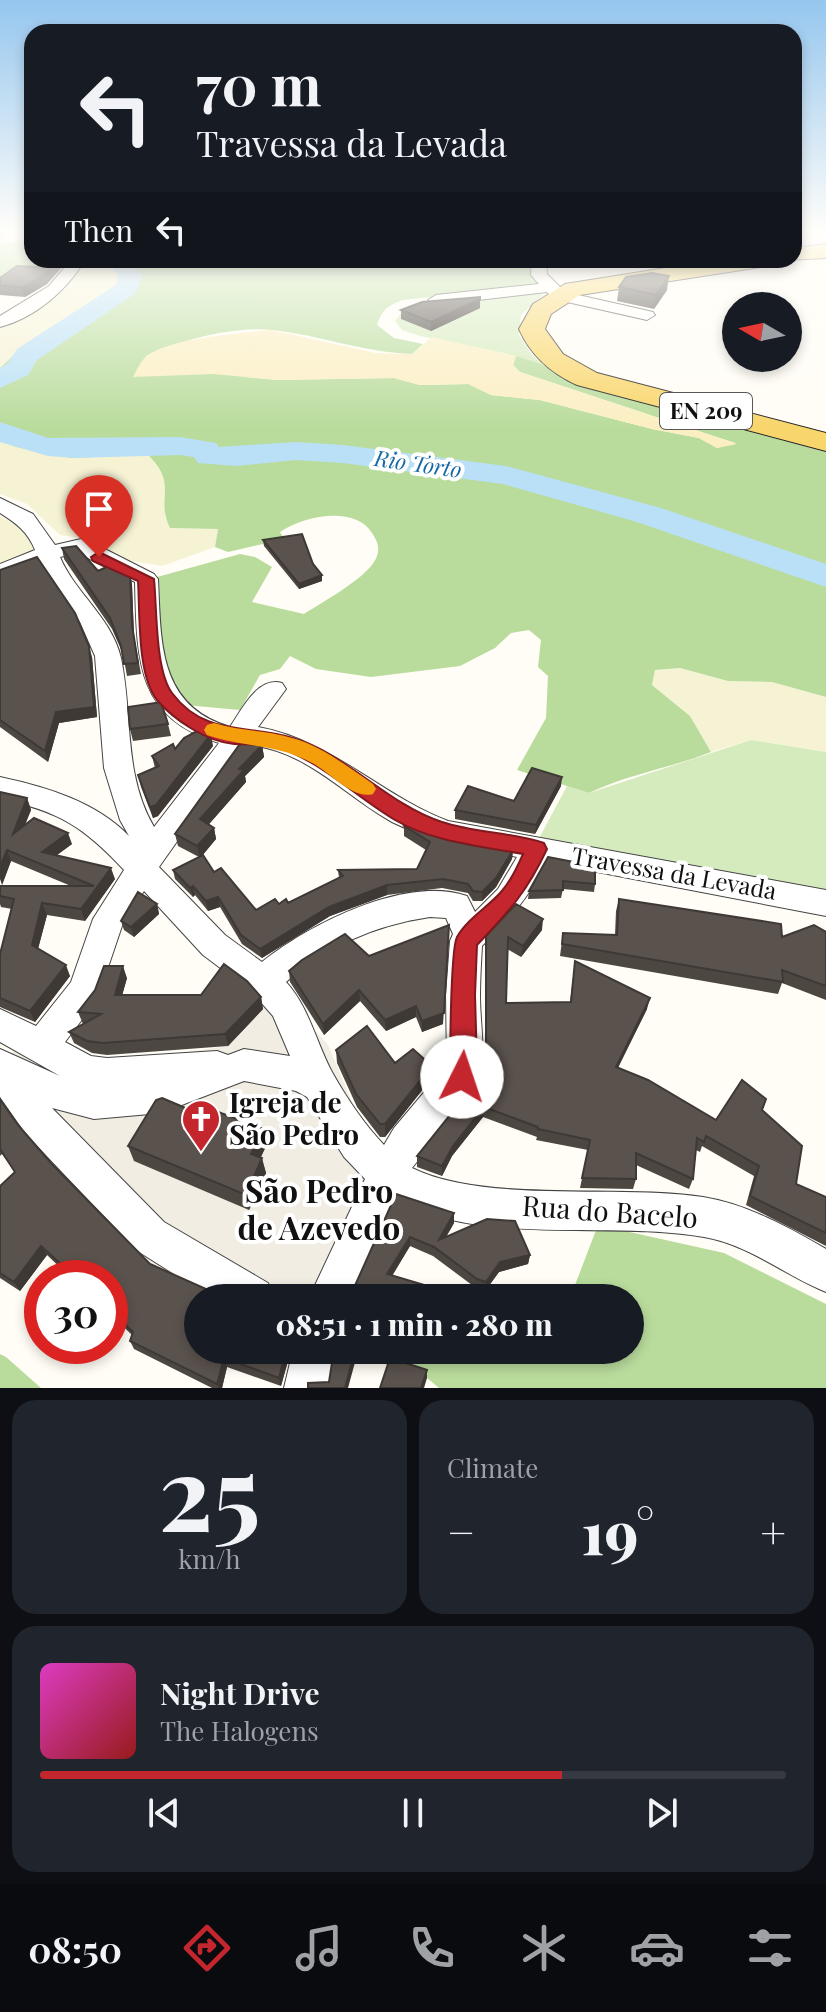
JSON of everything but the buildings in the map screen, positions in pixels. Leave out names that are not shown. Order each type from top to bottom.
[{"type":"main road","name":"EN 209","points":[[550,298],[538,312],[532,329],[537,342],[571,372],[652,398],[826,442]]},
{"type":"street","points":[[0,322],[42,298]]},
{"type":"street","points":[[436,300],[466,298]]},
{"type":"street","points":[[582,298],[647,315]]},
{"type":"street","points":[[0,504],[25,519],[41,537],[52,564],[102,639],[108,656],[118,768],[147,860]]},
{"type":"street","name":"Travessa da Levada","points":[[48,553],[81,546],[146,579],[153,667],[162,694],[190,722],[234,737],[248,735],[290,744],[321,759],[403,815],[445,832],[826,903]]},
{"type":"street","points":[[0,572],[48,553]]},
{"type":"street","points":[[40,1047],[85,990],[109,919],[147,860],[172,822],[217,768],[234,737],[273,689]]},
{"type":"street","points":[[0,788],[69,809],[102,827],[147,860],[214,945],[263,981],[286,1006],[320,1085],[357,1144],[387,1175]]},
{"type":"street","points":[[336,1284],[387,1175],[407,1141],[462,1077],[465,1065],[463,995],[466,941],[509,898],[523,879],[536,849]]},
{"type":"street","points":[[263,981],[283,962],[320,938],[353,924],[413,907],[456,905],[466,928],[473,932]]},
{"type":"street","points":[[0,1024],[86,1072],[107,1075],[244,1065],[301,1075],[320,1085]]},
{"type":"street","points":[[0,1067],[47,1090],[94,1102],[161,1096],[244,1065]]},
{"type":"street","points":[[0,1067],[39,1121],[150,1236],[228,1284]]},
{"type":"street","name":"Rua do Bacelo","points":[[387,1175],[400,1184],[444,1199],[658,1211],[706,1218],[757,1234],[826,1272]]},
{"type":"street","points":[[306,1388],[311,1364]]},
{"type":"shaded area","points":[[52,298],[100,298],[57,330],[22,347],[0,368],[0,328]]},
{"type":"shaded area","points":[[0,441],[16,447],[91,458],[126,453],[148,455],[162,468],[166,491],[165,517],[170,528],[218,529],[215,547],[162,566],[120,559],[86,539],[60,535],[27,504],[0,494]]},
{"type":"shaded area","points":[[0,516],[24,530],[39,548],[0,566]]},
{"type":"shaded area","points":[[680,668],[728,681],[772,682],[826,697],[826,752],[751,740],[711,752],[690,716],[652,685],[655,670]]},
{"type":"shaded area","points":[[279,990],[328,1045],[366,1135],[405,1166],[348,1284],[191,1284],[152,1264],[60,1173],[0,1087],[0,1064],[35,1031],[88,1059],[117,1062],[228,1046]]},
{"type":"green space","points":[[103,298],[424,298],[403,300],[390,306],[377,325],[394,338],[423,344],[412,354],[257,329],[208,336],[146,356],[181,374],[238,372],[246,377],[277,380],[394,378],[420,385],[469,384],[491,395],[540,400],[699,438],[717,448],[735,443],[520,372],[513,365],[516,356],[544,365],[581,386],[826,452],[826,697],[772,682],[728,681],[680,668],[655,670],[652,685],[690,716],[711,752],[589,793],[517,770],[546,718],[548,676],[538,667],[541,640],[529,630],[511,633],[495,648],[460,666],[371,677],[316,669],[290,656],[280,669],[260,675],[240,710],[185,705],[165,678],[150,579],[240,554],[255,557],[272,567],[252,602],[304,614],[366,572],[377,556],[377,541],[364,524],[341,516],[328,516],[290,526],[280,532],[284,539],[228,552],[215,547],[218,529],[170,528],[165,508],[165,483],[148,455],[71,458],[0,441],[0,368],[22,347],[57,330]]},
{"type":"green space","points":[[503,298],[540,298],[521,315],[519,335],[532,355],[544,365],[402,330],[395,321],[404,310]]},
{"type":"green space","points":[[751,740],[826,752],[826,892],[537,842],[567,786],[589,793]]},
{"type":"green space","points":[[598,1225],[724,1253],[826,1304],[826,1388],[439,1388],[427,1378],[384,1364],[644,1364],[644,1284],[575,1284]]},
{"type":"green space","points":[[0,1354],[6,1357],[41,1388],[0,1388]]},
{"type":"sand","points":[[271,330],[376,353],[412,354],[432,337],[516,356],[513,365],[520,372],[737,444],[717,448],[699,438],[540,400],[491,395],[468,384],[420,385],[394,378],[277,380],[213,374],[133,377],[145,358],[157,350],[206,337]]},
{"type":"waterway","name":"Rio Torto","points":[[0,380],[18,369],[26,355],[115,298]]},
{"type":"waterway","name":"Rio Torto","points":[[0,431],[24,442],[48,447],[101,449],[180,446],[205,449],[209,456],[236,457],[296,451],[506,475],[649,515],[826,576]]},
{"type":"slow traffic","points":[[214,730],[234,737],[248,735],[290,744],[321,759],[366,789]]},
{"type":"place","name":"Igreja de São Pedro","points":[[201,1153]]},
{"type":"district","name":"São Pedro de Azevedo","points":[[319,1210]]},
{"type":"route","points":[[99,557],[140,573],[146,579],[153,667],[162,694],[190,722],[234,737],[248,735],[290,744],[321,759],[403,815],[445,832],[536,849],[523,879],[509,898],[466,941],[463,995],[465,1065],[462,1077]]}]
